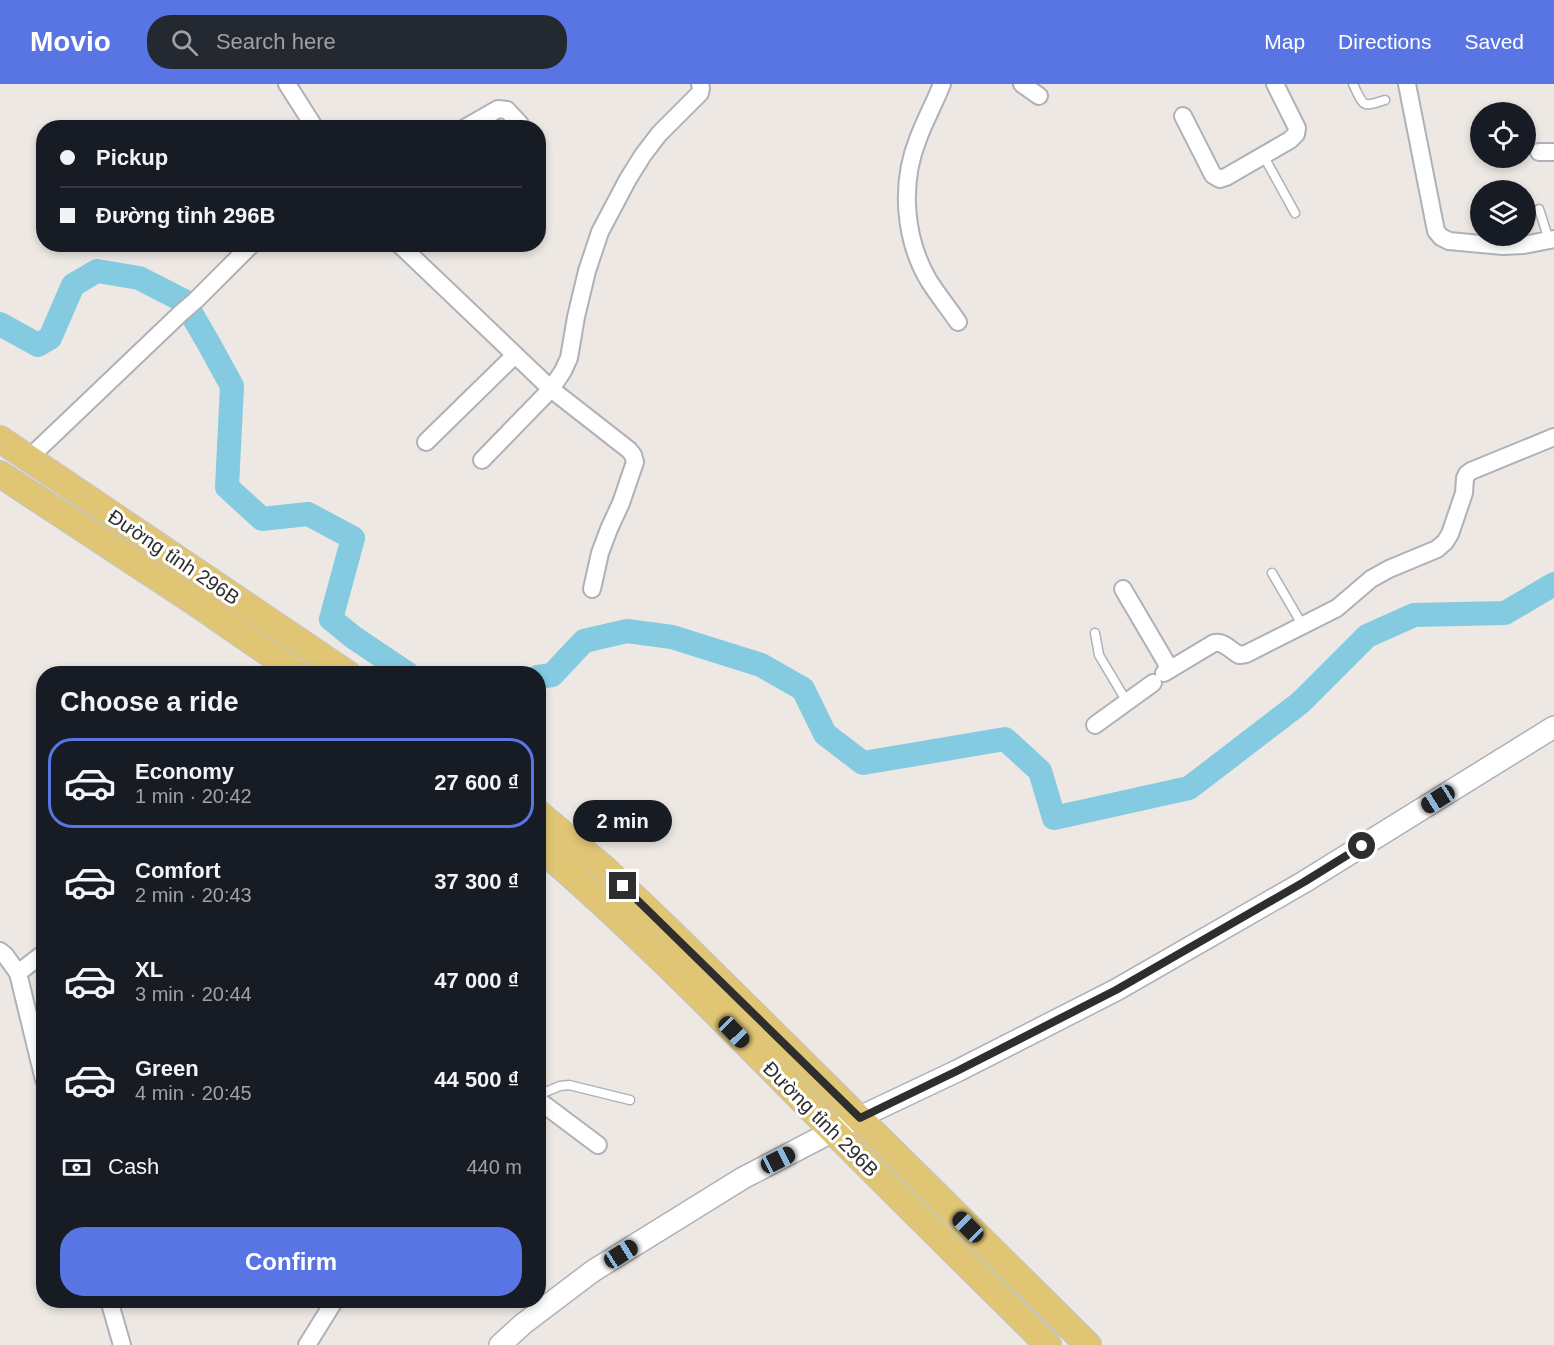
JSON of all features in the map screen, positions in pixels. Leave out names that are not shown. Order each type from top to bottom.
[{"type":"main road","name":"Đường tỉnh 296B","points":[[0,439],[336,666]]},
{"type":"main road","name":"Đường tỉnh 296B","points":[[2,480],[193,602],[287,666]]},
{"type":"main road","name":"Đường tỉnh 296B","points":[[546,820],[641,902],[1088,1345]]},
{"type":"main road","name":"Đường tỉnh 296B","points":[[546,853],[685,981],[833,1132],[1048,1345]]},
{"type":"street","points":[[287,84],[310,120]]},
{"type":"street","points":[[482,459],[551,389],[563,371],[569,358],[587,272],[600,232],[643,154],[659,134],[700,93],[700,84]]},
{"type":"street","points":[[942,84],[918,140],[911,164],[906,200],[909,227],[916,254],[929,280],[958,322]]},
{"type":"street","points":[[1022,84],[1040,96]]},
{"type":"street","points":[[1183,116],[1213,175],[1220,178],[1226,177],[1290,140],[1296,134],[1297,128],[1275,84]]},
{"type":"street","points":[[1407,84],[1436,231],[1441,237],[1449,241],[1503,246],[1524,245],[1552,239]]},
{"type":"street","points":[[479,120],[498,109],[507,110],[516,120]]},
{"type":"street","points":[[29,458],[244,252]]},
{"type":"street","points":[[407,252],[551,389],[633,455],[635,462],[600,554],[592,589]]},
{"type":"street","points":[[426,442],[515,355]]},
{"type":"street","points":[[1095,725],[1128,703],[1162,675],[1214,644],[1223,643],[1239,655],[1246,654],[1337,608],[1371,579],[1389,569],[1437,549],[1450,534],[1463,499],[1467,474],[1554,437]]},
{"type":"street","points":[[1123,589],[1162,675]]},
{"type":"street","points":[[546,1307],[609,1261],[743,1178],[1116,990],[1304,882],[1554,727]]},
{"type":"street","points":[[0,951],[18,973],[36,1047]]},
{"type":"street","points":[[18,973],[36,959]]},
{"type":"street","points":[[546,1106],[598,1145]]},
{"type":"street","points":[[111,1308],[122,1345]]},
{"type":"street","points":[[307,1345],[329,1308]]},
{"type":"street","points":[[500,1345],[544,1308]]},
{"type":"lane","points":[[1353,84],[1363,104],[1368,106],[1385,100]]},
{"type":"lane","points":[[1263,155],[1296,213]]},
{"type":"lane","points":[[1539,209],[1552,239]]},
{"type":"lane","points":[[1272,573],[1303,626]]},
{"type":"lane","points":[[1095,633],[1096,646],[1102,664],[1128,703]]},
{"type":"lane","points":[[546,1092],[570,1085],[630,1100]]},
{"type":"waterway","points":[[0,324],[38,345],[50,338],[73,285],[97,271],[139,278],[184,301],[232,386],[227,487],[262,519],[308,514],[353,538],[331,619],[396,666]]},
{"type":"waterway","points":[[546,676],[552,675],[584,641],[627,631],[672,637],[761,665],[803,689],[825,734],[863,763],[1005,739],[1040,771],[1054,818],[1189,788],[1300,703],[1367,636],[1414,615],[1505,613],[1554,584]]},
{"type":"route","points":[[623,886],[860,1118],[1116,990],[1362,846]]}]
